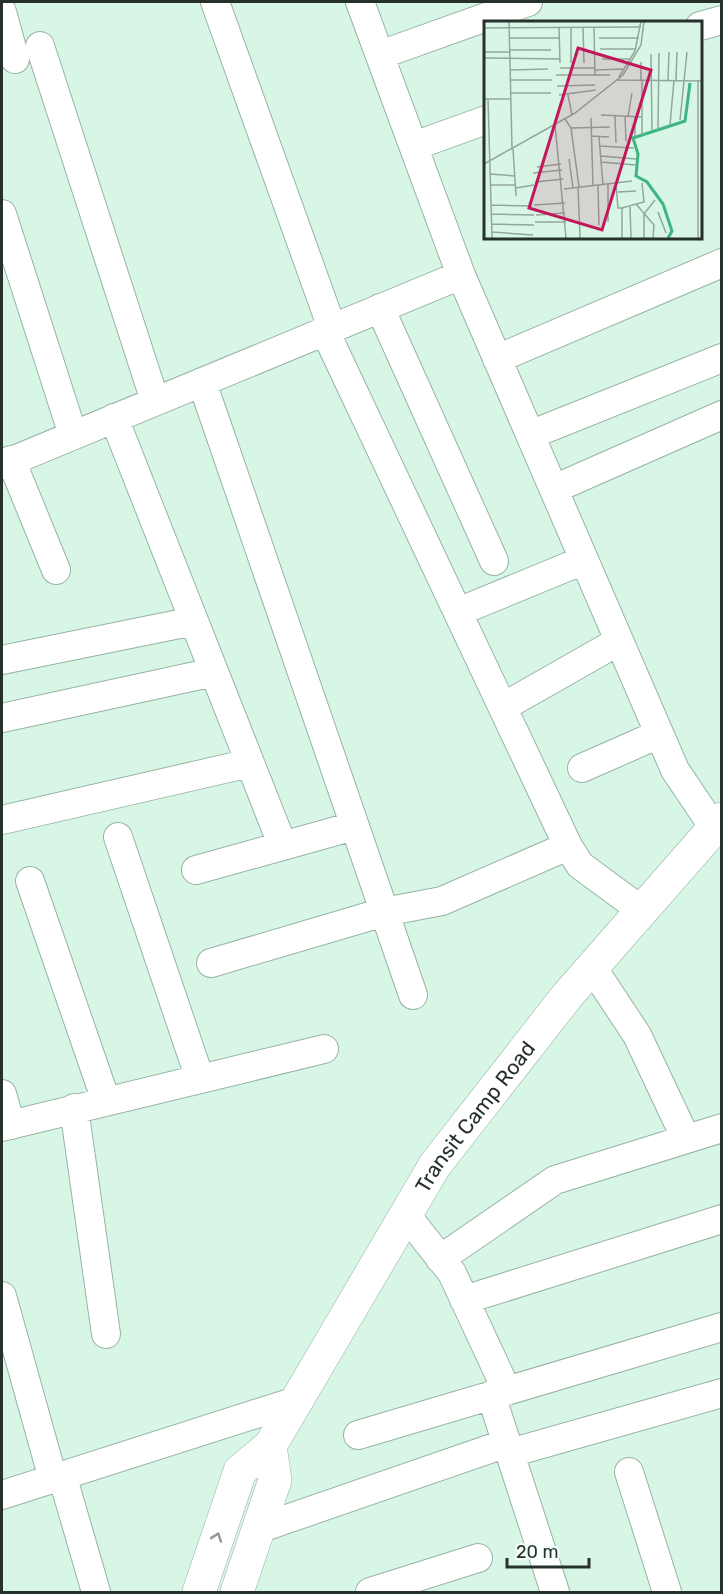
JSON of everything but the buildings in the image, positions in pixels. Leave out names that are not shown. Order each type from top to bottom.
[{"type":"main road","name":"Transit Camp Road","points":[[199,1593],[240,1471],[270,1446],[435,1165],[567,996],[718,824]]},
{"type":"main road","points":[[237,1593],[275,1480],[270,1446]]},
{"type":"street","points":[[215,2],[328,329],[458,612],[568,846],[580,865],[641,910]]},
{"type":"street","points":[[360,2],[461,274],[659,734],[675,770],[718,824]]},
{"type":"street","points":[[380,55],[528,2]]},
{"type":"street","points":[[2,12],[15,59]]},
{"type":"street","points":[[702,25],[722,20]]},
{"type":"street","points":[[40,46],[155,401]]},
{"type":"street","points":[[414,146],[484,121]]},
{"type":"street","points":[[2,214],[73,435]]},
{"type":"street","points":[[497,359],[722,263]]},
{"type":"street","points":[[56,570],[6,463],[461,274]]},
{"type":"street","points":[[380,308],[494,561]]},
{"type":"street","points":[[530,435],[722,358]]},
{"type":"street","points":[[201,382],[413,995]]},
{"type":"street","points":[[554,489],[722,415]]},
{"type":"street","points":[[114,418],[282,844]]},
{"type":"street","points":[[458,612],[584,560]]},
{"type":"street","points":[[2,660],[194,621]]},
{"type":"street","points":[[503,707],[619,641]]},
{"type":"street","points":[[2,718],[214,672]]},
{"type":"street","points":[[582,768],[659,734]]},
{"type":"street","points":[[2,820],[250,763]]},
{"type":"street","points":[[196,870],[282,844],[354,826]]},
{"type":"street","points":[[118,837],[200,1079]]},
{"type":"street","points":[[212,963],[384,912],[442,901],[568,846]]},
{"type":"street","points":[[30,881],[106,1101]]},
{"type":"street","points":[[592,967],[637,1035],[686,1139]]},
{"type":"street","points":[[2,1094],[6,1126],[324,1049]]},
{"type":"street","points":[[74,1108],[106,1334]]},
{"type":"street","points":[[440,1259],[555,1180],[722,1128]]},
{"type":"street","points":[[406,1215],[452,1273],[464,1300],[499,1393],[508,1448],[555,1593]]},
{"type":"street","points":[[464,1300],[722,1219]]},
{"type":"street","points":[[2,1296],[96,1593]]},
{"type":"street","points":[[358,1436],[722,1327]]},
{"type":"street","points":[[258,1528],[508,1448],[722,1393]]},
{"type":"street","points":[[2,1495],[296,1401]]},
{"type":"street","points":[[629,1472],[667,1593]]},
{"type":"street","points":[[370,1593],[478,1558]]}]
